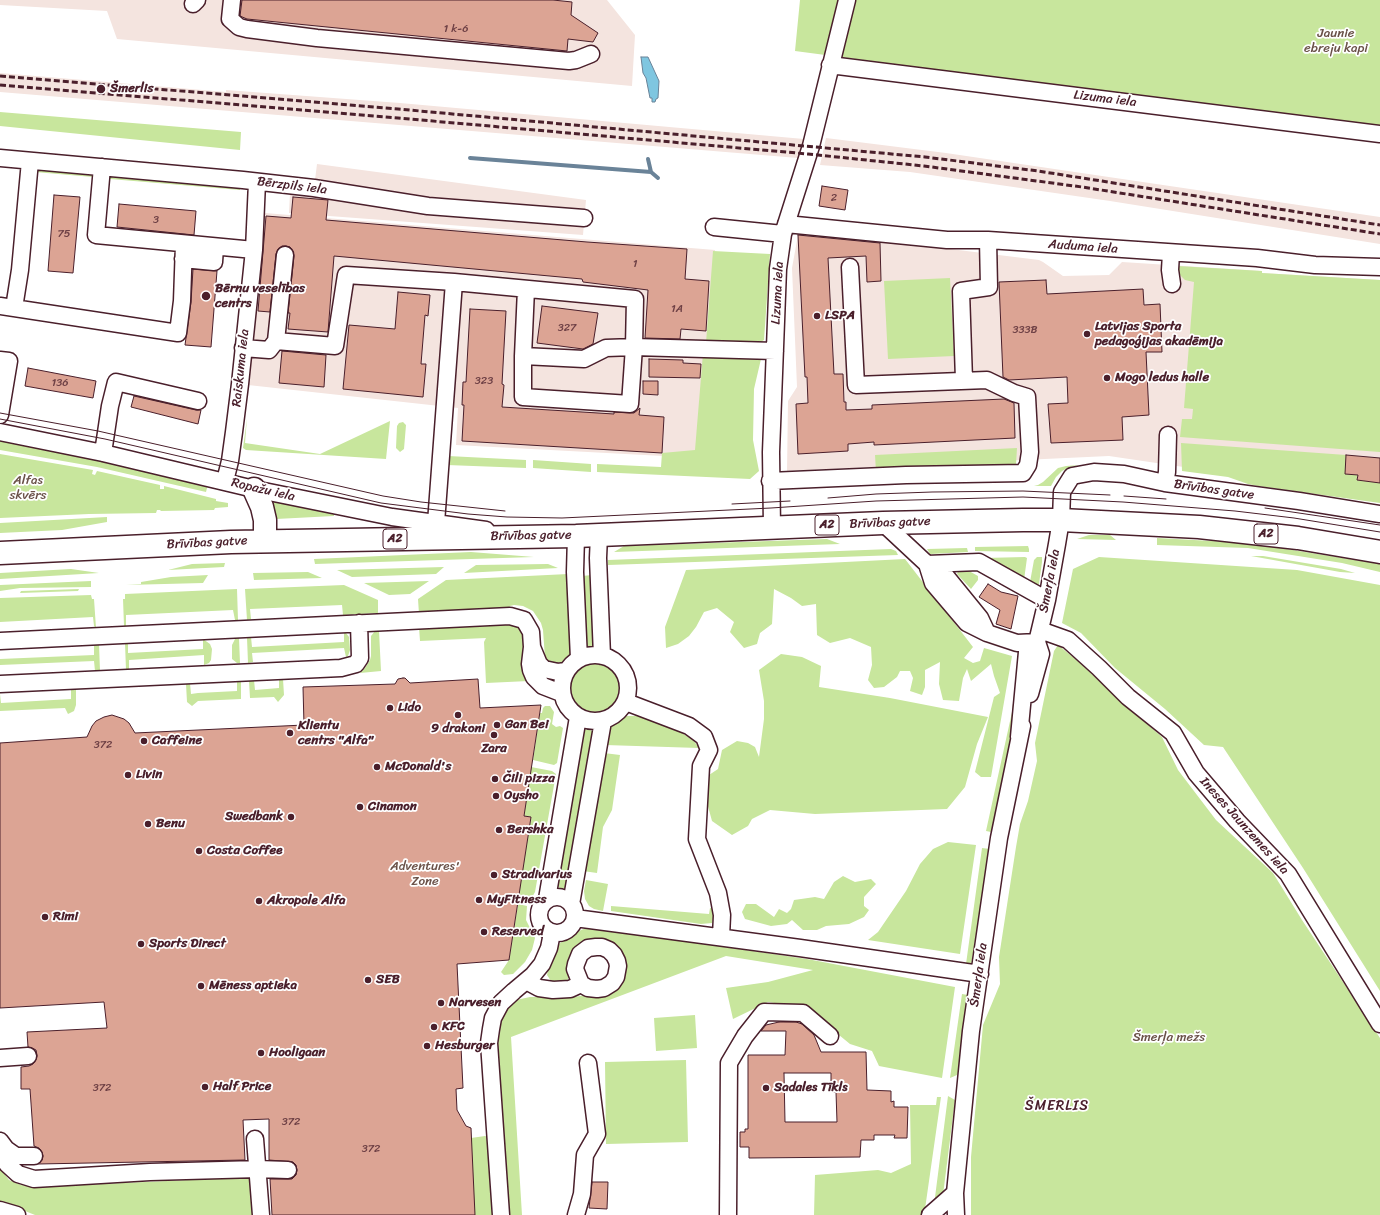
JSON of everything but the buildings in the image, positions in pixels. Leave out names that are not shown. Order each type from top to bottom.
[{"type":"highway","points":[[254,489],[262,507],[265,520],[265,532],[262,541]]},
{"type":"highway","name":"Brīvības gatve","points":[[0,554],[262,541],[576,536],[883,523],[1061,520],[1199,527],[1298,538],[1380,552]]},
{"type":"street","points":[[232,0],[230,19],[239,27],[246,29],[325,39],[569,61],[591,54]]},
{"type":"street","name":"Lizuma iela","points":[[772,528],[770,481],[778,269],[784,229],[811,146],[847,0]]},
{"type":"street","name":"Lizuma iela","points":[[830,65],[1380,134]]},
{"type":"street","name":"Bērzpils iela","points":[[0,158],[314,188],[428,206],[584,218]]},
{"type":"street","points":[[30,161],[20,270],[7,307],[178,333],[182,301],[184,251]]},
{"type":"street","points":[[102,167],[96,235],[184,251],[215,247],[254,250]]},
{"type":"street","name":"Raiskuma iela","points":[[224,481],[230,461],[234,432],[254,250],[257,182]]},
{"type":"street","points":[[714,227],[784,229]]},
{"type":"street","name":"Auduma iela","points":[[784,229],[947,240],[988,240],[1257,258],[1316,265],[1380,268]]},
{"type":"street","points":[[964,380],[961,291],[989,287],[988,240]]},
{"type":"street","points":[[1171,253],[1170,270],[1172,284]]},
{"type":"street","points":[[243,348],[270,350],[276,341],[285,255]]},
{"type":"street","points":[[770,481],[906,475],[1023,473],[1028,465],[1030,452],[1027,397],[1014,393],[987,380],[856,385],[850,267]]},
{"type":"street","points":[[276,341],[335,346],[346,275],[454,282],[635,299],[634,347],[630,404],[523,397],[526,289]]},
{"type":"street","points":[[436,523],[454,282]]},
{"type":"street","points":[[523,356],[584,359],[606,348],[634,347],[775,351]]},
{"type":"street","points":[[0,360],[9,361],[0,415]]},
{"type":"street","points":[[103,453],[110,406],[116,382],[198,401]]},
{"type":"street","name":"Ropažu iela","points":[[0,432],[103,453],[254,489],[392,517],[528,536]]},
{"type":"street","points":[[1165,483],[1168,435]]},
{"type":"street","name":"Brīvības gatve","points":[[1061,520],[1062,492],[1072,476],[1094,472],[1124,474],[1165,483],[1299,501],[1380,514]]},
{"type":"street","name":"Šmerļa iela","points":[[956,1215],[955,1194],[971,1031],[999,838],[1019,737],[1027,652],[1038,636],[1047,600],[1061,520]]},
{"type":"street","points":[[883,523],[927,564],[945,575],[980,618],[987,633],[1017,643],[1038,636]]},
{"type":"street","points":[[599,535],[598,558],[602,656]]},
{"type":"street","points":[[576,536],[575,572],[579,659]]},
{"type":"street","points":[[927,564],[980,562],[1047,600]]},
{"type":"street","points":[[0,641],[510,616],[524,620],[531,632],[532,647],[530,664],[534,677],[543,686],[561,693]]},
{"type":"street","points":[[0,684],[341,668],[356,664],[360,658],[359,623]]},
{"type":"street","name":"Ineses Jaunzemes iela","points":[[1038,636],[1068,640],[1128,697],[1173,733],[1196,773],[1237,821],[1288,874],[1380,1024]]},
{"type":"street","points":[[532,647],[544,669],[558,672],[566,671]]},
{"type":"street","points":[[590,656],[602,656],[613,660],[621,668],[627,679],[628,690],[626,702],[616,714],[603,721],[590,722],[578,717],[568,707],[561,693],[562,680],[569,666],[579,659],[590,656]]},
{"type":"street","points":[[626,702],[689,726],[704,737],[708,750],[701,766],[697,839],[718,893],[722,915],[721,937]]},
{"type":"street","points":[[547,899],[578,717]]},
{"type":"street","points":[[603,721],[573,911],[571,927],[559,934],[546,930],[541,926],[539,919],[538,913],[540,906],[547,899],[560,897],[566,899],[573,911],[721,937],[980,974]]},
{"type":"street","points":[[501,1215],[489,1043],[493,1018],[501,1003],[533,975],[542,964],[549,948],[552,933]]},
{"type":"street","points":[[526,981],[538,988],[553,990],[570,989],[581,984]]},
{"type":"street","points":[[728,1215],[729,1062],[745,1036],[764,1012],[803,1013],[830,1036]]},
{"type":"street","points":[[0,1058],[28,1056]]},
{"type":"street","points":[[576,1215],[582,1194],[585,1155],[597,1134],[588,1063]]},
{"type":"street","points":[[256,1138],[260,1215]]},
{"type":"street","points":[[0,1141],[16,1156],[34,1156]]},
{"type":"street","points":[[0,1153],[7,1164],[18,1174],[34,1179],[207,1165],[288,1170]]},
{"type":"street","points":[[930,1215],[955,1194]]},
{"type":"street","points":[[0,1210],[17,1215]]},
{"type":"shaded area","points":[[0,0],[607,0],[635,35],[632,86],[117,39],[107,11],[0,5]]},
{"type":"shaded area","points":[[0,73],[226,92],[226,90],[400,103],[804,139],[798,158],[0,92]]},
{"type":"shaded area","points":[[826,138],[946,153],[1380,217],[1380,244],[1110,201],[910,172],[820,165]]},
{"type":"shaded area","points":[[317,164],[586,200],[583,235],[289,213],[290,193],[314,188]]},
{"type":"shaded area","points":[[265,213],[715,250],[701,458],[456,445],[458,408],[248,385]]},
{"type":"shaded area","name":"Latvijas Sporta pedagoģijas akadēmija","points":[[798,235],[902,243],[1039,260],[1063,276],[1109,275],[1122,262],[1262,271],[1262,273],[1380,280],[1380,496],[1109,456],[787,471],[788,401],[797,387],[792,268]]},
{"type":"green space","name":"Jaunie ebreju kapi","points":[[800,0],[1380,0],[1380,128],[795,51]]},
{"type":"green space","points":[[0,112],[241,132],[240,150],[0,126]]},
{"type":"green space","points":[[36,169],[94,174],[93,177],[35,172]]},
{"type":"green space","points":[[110,175],[240,187],[240,190],[110,179]]},
{"type":"green space","points":[[713,251],[770,254],[764,340],[758,344],[706,343]]},
{"type":"green space","points":[[1178,266],[1380,280],[1380,452],[1180,437],[1182,419],[1192,419],[1193,409],[1184,408],[1194,282],[1185,280],[1180,275]]},
{"type":"green space","points":[[950,278],[954,356],[888,359],[884,281]]},
{"type":"green space","points":[[703,353],[755,356],[761,359],[754,389],[753,440],[759,471],[750,479],[597,472],[597,464],[661,467],[662,453],[695,450]]},
{"type":"green space","points":[[247,418],[245,443],[320,454],[390,421],[386,459],[246,450],[243,448]]},
{"type":"green space","points":[[403,422],[406,425],[404,449],[400,452],[396,448],[397,426],[399,423]]},
{"type":"green space","points":[[0,440],[39,447],[208,484],[206,492],[97,467],[0,450]]},
{"type":"green space","points":[[1181,443],[1346,455],[1358,475],[1357,480],[1380,483],[1380,503],[1258,486],[1228,477],[1182,471]]},
{"type":"green space","points":[[1017,448],[1016,465],[876,472],[875,455]]},
{"type":"green space","name":"Alfas skvērs","points":[[0,454],[93,470],[92,474],[95,475],[97,471],[160,485],[160,489],[164,489],[164,486],[216,499],[216,501],[228,503],[228,507],[215,508],[214,510],[157,510],[156,513],[0,518]]},
{"type":"green space","points":[[448,456],[526,460],[526,468],[447,465]]},
{"type":"green space","points":[[533,460],[591,464],[591,472],[533,468]]},
{"type":"green space","points":[[1079,465],[1062,471],[1056,477],[1051,486],[1034,486],[1043,482],[1058,468]]},
{"type":"green space","points":[[268,497],[334,514],[334,516],[276,519],[273,518]]},
{"type":"green space","points":[[107,517],[107,522],[62,530],[0,533],[0,523]]},
{"type":"green space","points":[[1089,535],[1110,535],[1116,540],[1077,539]]},
{"type":"green space","points":[[1157,538],[1249,543],[1380,564],[1380,572],[1342,563],[1248,548],[1157,545]]},
{"type":"green space","points":[[827,539],[840,544],[614,552],[624,546]]},
{"type":"green space","points":[[1028,546],[1029,552],[975,551],[975,547]]},
{"type":"green space","points":[[967,548],[968,552],[930,554],[927,549]]},
{"type":"green space","points":[[891,549],[896,551],[898,555],[608,565],[608,560]]},
{"type":"green space","points":[[471,552],[534,557],[315,564],[314,559]]},
{"type":"green space","points":[[1251,556],[1263,556],[1341,569],[1355,573],[1340,572]]},
{"type":"green space","points":[[1037,557],[1042,557],[1042,562],[1039,584],[1037,586],[1030,582],[1034,560]]},
{"type":"green space","points":[[1099,557],[1297,570],[1380,585],[1380,991],[1303,868],[1223,747],[1204,745],[1165,709],[1115,668],[1081,633],[1062,623],[1073,569]]},
{"type":"green space","points":[[984,558],[1027,558],[1024,580]]},
{"type":"green space","points":[[905,559],[973,647],[964,658],[973,663],[980,661],[984,648],[1012,656],[991,777],[981,777],[975,772],[994,697],[1000,693],[991,664],[971,681],[967,669],[963,678],[959,701],[943,700],[939,684],[940,662],[925,670],[925,687],[922,695],[910,691],[913,678],[910,671],[900,671],[897,677],[884,687],[874,688],[868,680],[872,665],[871,647],[850,638],[830,643],[817,635],[816,604],[802,606],[774,589],[772,624],[760,633],[757,644],[744,648],[730,632],[734,622],[717,608],[704,612],[689,636],[678,644],[666,648],[665,627],[686,570]]},
{"type":"green space","points":[[225,563],[224,567],[168,570],[192,564]]},
{"type":"green space","points":[[548,564],[558,568],[464,573],[476,565]]},
{"type":"green space","points":[[444,567],[436,574],[352,577],[337,570]]},
{"type":"green space","points":[[71,569],[99,573],[0,579],[0,573]]},
{"type":"green space","points":[[959,569],[969,569],[969,571],[978,576],[978,580],[971,589],[957,574]]},
{"type":"green space","points":[[308,572],[322,578],[254,580],[253,573]]},
{"type":"green space","points":[[568,574],[572,644],[570,654],[564,663],[560,662],[554,664],[545,658],[541,623],[533,611],[523,606],[514,605],[510,606],[508,609],[419,614],[418,599],[446,580]]},
{"type":"green space","points":[[208,575],[203,583],[126,585],[141,584],[141,582],[171,577]]},
{"type":"green space","points":[[592,575],[595,645],[588,647],[585,643],[582,576]]},
{"type":"green space","points":[[91,581],[91,587],[20,588],[0,591],[0,585]]},
{"type":"green space","points":[[429,581],[410,594],[389,595],[364,583]]},
{"type":"green space","points":[[344,585],[378,600],[378,613],[343,615],[342,605],[250,609],[251,619],[247,620],[245,589]]},
{"type":"green space","points":[[79,589],[78,591],[20,593],[21,591]]},
{"type":"green space","points":[[237,589],[238,620],[235,620],[233,610],[126,615],[126,626],[124,626],[123,599],[125,599],[125,594]]},
{"type":"green space","points":[[91,595],[92,599],[94,599],[96,628],[94,626],[93,617],[0,622],[0,598]]},
{"type":"green space","points":[[508,623],[517,626],[525,640],[529,681],[486,683],[484,642],[486,638],[420,641],[419,627]]},
{"type":"green space","points":[[375,631],[379,631],[381,671],[360,673],[370,660],[371,636]]},
{"type":"green space","points":[[344,633],[346,633],[349,637],[350,650],[348,656],[346,657],[344,648],[252,653],[253,662],[248,663],[247,638],[251,637],[252,647],[344,642]]},
{"type":"green space","points":[[239,638],[240,663],[237,663],[232,659],[232,645],[235,639]]},
{"type":"green space","points":[[203,639],[210,644],[212,649],[211,660],[209,663],[204,665],[204,655],[129,660],[129,669],[126,670],[125,643],[128,643],[128,653],[203,649]]},
{"type":"green space","points":[[94,644],[99,644],[100,671],[95,671],[94,661],[0,665],[0,659],[94,655]]},
{"type":"green space","name":"Šmerļa mežs","points":[[1058,645],[1078,661],[1162,737],[1178,770],[1216,820],[1273,873],[1302,920],[1380,1038],[1380,1215],[971,1215],[971,1157],[983,1025],[1000,984],[999,957],[1016,847],[1020,824],[1028,801],[1037,761],[1035,743],[1054,651]]},
{"type":"green space","points":[[781,654],[802,657],[821,666],[819,687],[890,698],[988,717],[977,744],[965,787],[947,809],[815,814],[770,810],[752,819],[748,826],[732,835],[712,821],[706,799],[709,775],[718,769],[722,750],[737,741],[748,743],[755,747],[759,757],[764,719],[764,701],[759,670]]},
{"type":"green space","points":[[590,664],[600,664],[612,671],[619,683],[619,693],[612,705],[600,712],[590,712],[582,708],[575,701],[571,693],[571,683],[575,675],[582,668]]},
{"type":"green space","points":[[1017,669],[1022,669],[1017,712],[991,832],[986,831],[1012,712]]},
{"type":"green space","points":[[279,679],[283,679],[284,695],[278,702],[274,697],[250,698],[249,681],[254,680],[255,690],[279,688]]},
{"type":"green space","points":[[237,681],[241,681],[241,699],[198,701],[192,706],[187,702],[186,684],[190,683],[191,694],[237,691]]},
{"type":"green space","points":[[71,690],[76,690],[76,705],[74,711],[68,714],[65,708],[0,711],[0,694],[1,703],[71,699]]},
{"type":"green space","points":[[545,706],[550,706],[554,712],[552,724],[556,727],[560,726],[563,728],[557,763],[554,765],[533,760],[540,713],[542,713]]},
{"type":"green space","points":[[625,716],[638,716],[664,725],[682,733],[694,741],[699,748],[605,745],[610,727]]},
{"type":"green space","points":[[588,729],[592,731],[594,737],[566,888],[561,889],[557,886],[582,734]]},
{"type":"green space","points":[[604,753],[620,755],[612,810],[603,827],[597,873],[583,871]]},
{"type":"green space","points":[[531,767],[552,771],[556,774],[535,892],[530,901],[518,899],[531,817],[524,816]]},
{"type":"green space","points":[[948,842],[976,845],[960,954],[868,940],[878,932],[906,891],[920,864],[933,849]]},
{"type":"green space","points":[[982,848],[990,849],[971,965],[966,964]]},
{"type":"green space","points":[[843,876],[855,882],[871,879],[876,884],[864,897],[864,906],[869,910],[864,917],[849,924],[826,926],[817,930],[803,930],[792,920],[787,924],[771,926],[745,919],[742,912],[746,904],[756,904],[774,917],[779,909],[787,913],[791,909],[794,900],[815,897],[824,899],[834,882]]},
{"type":"green space","points":[[586,880],[608,884],[603,911],[589,906],[585,899],[584,891]]},
{"type":"green space","points":[[518,904],[527,906],[526,920],[535,938],[532,950],[525,962],[513,974],[504,975],[501,972],[509,960]]},
{"type":"green space","points":[[611,906],[709,914],[710,908],[715,909],[712,923],[701,924],[611,911]]},
{"type":"green space","points":[[589,927],[807,959],[955,987],[942,1078],[879,1066],[872,1051],[850,1044],[806,1008],[768,1002],[733,1019],[726,988],[768,982],[813,970],[726,956],[511,1037],[522,1215],[506,1215],[497,1030],[499,1021],[507,1008],[516,1000],[530,997],[575,997],[604,991],[623,976],[598,941],[567,980],[562,983],[555,983],[551,981],[547,975],[555,950],[560,943],[581,930]]},
{"type":"green space","points":[[962,994],[968,995],[960,1069],[957,1075],[950,1078]]},
{"type":"green space","points":[[695,1015],[697,1048],[656,1051],[654,1018]]},
{"type":"green space","points":[[686,1060],[688,1142],[606,1144],[605,1062]]},
{"type":"green space","points":[[948,1096],[955,1100],[943,1195],[934,1205]]},
{"type":"green space","points":[[937,1097],[941,1097],[925,1209],[921,1215],[814,1215],[815,1175],[878,1170],[891,1173],[911,1164],[910,1105],[936,1105]]},
{"type":"green space","points":[[485,1136],[492,1138],[496,1215],[468,1215],[464,1139]]},
{"type":"green space","points":[[0,1168],[9,1180],[21,1185],[37,1187],[253,1177],[253,1215],[35,1215],[0,1201]]},
{"type":"water","points":[[641,57],[648,57],[659,81],[658,98],[655,102],[652,102],[652,98],[650,98],[646,78],[643,73]]},
{"type":"waterway","points":[[470,158],[651,172]]},
{"type":"waterway","points":[[648,159],[651,172],[658,178]]},
{"type":"tram line","points":[[0,413],[98,431],[383,496],[421,502],[505,511]]},
{"type":"tram line","points":[[0,419],[105,439],[381,503],[468,514],[507,517],[562,518],[771,508],[876,501],[1023,497],[1123,502],[1235,511],[1294,518],[1380,532]]},
{"type":"tram line","points":[[828,498],[876,494],[1023,491],[1110,495]]},
{"type":"tram line","points":[[1124,496],[1166,499]]},
{"type":"tram line","points":[[732,504],[790,501]]},
{"type":"tram line","points":[[1265,508],[1380,525]]},
{"type":"railway","points":[[0,76],[398,109],[925,157],[1038,171],[1380,225]]},
{"type":"railway","points":[[0,85],[398,118],[808,154],[924,166],[1082,187],[1380,234]]},
{"type":"place","name":"Šmerlis","points":[[101,89]]},
{"type":"place","name":"Bērnu veselības centrs","points":[[206,296]]},
{"type":"place","name":"LSPA","points":[[817,316]]},
{"type":"place","name":"Latvijas Sporta pedagoģijas akadēmija","points":[[1087,334]]},
{"type":"place","name":"Mogo ledus halle","points":[[1107,378]]},
{"type":"place","name":"Lido","points":[[390,708]]},
{"type":"place","name":"9 drakoni","points":[[458,715]]},
{"type":"place","name":"Gan Bei","points":[[497,725]]},
{"type":"place","name":"Klientu centrs \"Alfa\"","points":[[290,733]]},
{"type":"place","name":"Zara","points":[[494,735]]},
{"type":"place","name":"Caffeine","points":[[144,741]]},
{"type":"place","name":"McDonald's","points":[[377,767]]},
{"type":"place","name":"Livin","points":[[128,775]]},
{"type":"place","name":"Čili pizza","points":[[495,779]]},
{"type":"place","name":"Oysho","points":[[496,796]]},
{"type":"place","name":"Cinamon","points":[[360,807]]},
{"type":"place","name":"Swedbank","points":[[291,817]]},
{"type":"place","name":"Benu","points":[[148,824]]},
{"type":"place","name":"Bershka","points":[[499,830]]},
{"type":"place","name":"Costa Coffee","points":[[199,851]]},
{"type":"place","name":"Stradivarius","points":[[494,875]]},
{"type":"place","name":"MyFitness","points":[[479,900]]},
{"type":"place","name":"Akropole Alfa","points":[[259,901]]},
{"type":"place","name":"Rimi","points":[[45,917]]},
{"type":"place","name":"Reserved","points":[[484,932]]},
{"type":"place","name":"Sports Direct","points":[[141,944]]},
{"type":"place","name":"SEB","points":[[368,980]]},
{"type":"place","name":"Mēness aptieka","points":[[201,986]]},
{"type":"place","name":"Narvesen","points":[[441,1003]]},
{"type":"place","name":"KFC","points":[[434,1027]]},
{"type":"place","name":"Hesburger","points":[[427,1046]]},
{"type":"place","name":"Hooligaan","points":[[261,1053]]},
{"type":"place","name":"Half Price","points":[[205,1087]]},
{"type":"place","name":"Sadales Tīkls","points":[[766,1088]]},
{"type":"district","name":"ŠMERLIS","points":[[1057,1106]]},
{"type":"park label","name":"Adventures' Zone","points":[[425,874]]}]
